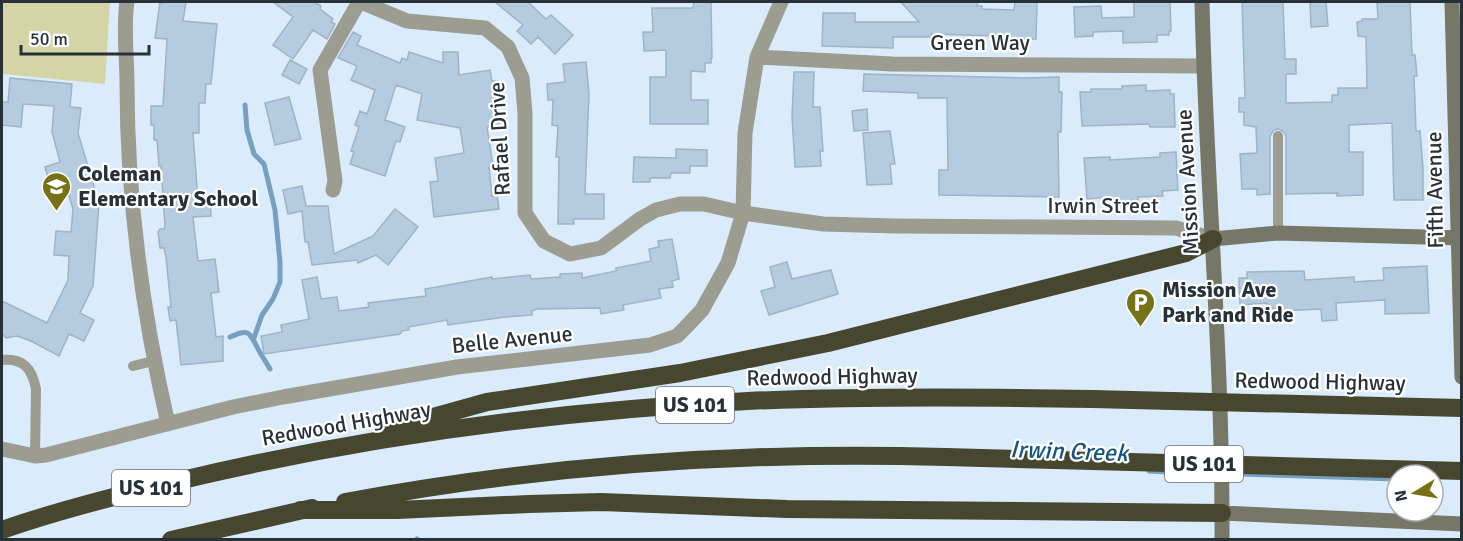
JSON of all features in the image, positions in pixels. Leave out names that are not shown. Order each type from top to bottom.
[{"type":"highway","points":[[302,454],[487,402],[669,375],[849,338],[1186,253],[1213,238]]},
{"type":"highway","name":"Redwood Highway","points":[[2,530],[156,486],[302,454],[525,420],[673,406],[888,398],[1092,399],[1461,408]]},
{"type":"highway","name":"US 101","points":[[171,540],[300,510],[436,487],[596,468],[713,460],[820,455],[1461,471]]},
{"type":"highway","points":[[300,510],[420,510],[601,502],[787,509],[1222,513]]},
{"type":"street","points":[[127,2],[127,148],[142,295],[153,361],[168,424]]},
{"type":"street","points":[[333,190],[335,181],[320,70],[360,2]]},
{"type":"street","name":"Rafael Drive","points":[[360,2],[407,21],[485,28],[508,47],[522,78],[525,113],[525,213],[544,241],[570,254],[601,248],[656,210],[680,204],[704,204],[743,213]]},
{"type":"street","name":"Belle Avenue","points":[[2,449],[35,456],[46,455],[283,397],[457,367],[617,350],[665,341],[677,336],[702,310],[728,263],[743,213],[745,133],[757,57],[781,2]]},
{"type":"street","name":"Mission Avenue","points":[[1202,2],[1203,66],[1213,238],[1222,540]]},
{"type":"street","name":"Fifth Avenue","points":[[1452,2],[1460,238],[1461,377]]},
{"type":"street","name":"Green Way","points":[[757,57],[892,64],[1203,66]]},
{"type":"street","name":"Irwin Street","points":[[743,213],[823,224],[1176,228],[1213,238],[1278,232],[1460,238]]},
{"type":"street","points":[[1222,513],[1461,524]]},
{"type":"lane","points":[[1278,136],[1278,232]]},
{"type":"lane","points":[[2,360],[12,359],[23,363],[34,379],[36,389],[35,456]]},
{"type":"lane","points":[[133,366],[153,361]]},
{"type":"green space","points":[[2,2],[110,2],[105,84],[4,74],[2,76]]},
{"type":"building","points":[[160,2],[186,2],[183,21],[217,24],[211,84],[206,84],[205,103],[199,103],[199,133],[193,133],[198,201],[210,200],[211,216],[193,217],[198,261],[215,259],[219,292],[211,293],[216,337],[223,336],[223,361],[181,365],[176,320],[170,321],[168,307],[171,307],[166,257],[164,248],[160,248],[158,232],[164,229],[165,225],[161,166],[159,166],[157,140],[154,140],[154,125],[151,125],[151,106],[163,106],[167,39],[155,38]]},
{"type":"building","points":[[273,2],[314,2],[321,6],[320,9],[333,19],[331,22],[335,24],[327,39],[313,30],[293,59],[273,45],[293,17]]},
{"type":"building","points":[[495,2],[528,2],[546,19],[551,15],[573,35],[555,54],[538,37],[531,44],[517,31],[523,25]]},
{"type":"building","points":[[694,2],[711,2],[711,63],[705,63],[705,72],[691,71],[691,100],[708,100],[708,124],[650,124],[650,77],[666,77],[666,50],[644,51],[643,32],[653,32],[652,8],[693,8]]},
{"type":"building","points":[[901,2],[978,2],[977,6],[982,6],[982,9],[1014,10],[1015,2],[1037,2],[1036,39],[998,39],[998,36],[931,34],[931,37],[893,37],[893,48],[822,46],[823,13],[855,13],[855,22],[919,22]]},
{"type":"building","points":[[1134,2],[1170,2],[1171,31],[1169,35],[1157,35],[1157,42],[1123,43],[1123,31],[1093,32],[1093,36],[1075,37],[1074,7],[1101,6],[1102,18],[1134,17]]},
{"type":"building","points":[[1242,2],[1283,2],[1285,59],[1296,59],[1296,74],[1286,74],[1286,103],[1332,102],[1332,95],[1338,95],[1338,88],[1367,88],[1366,37],[1358,36],[1357,22],[1362,19],[1378,19],[1377,2],[1410,2],[1412,55],[1415,55],[1417,76],[1414,76],[1416,131],[1420,131],[1423,200],[1394,200],[1392,123],[1349,125],[1349,152],[1363,152],[1363,195],[1286,194],[1286,136],[1279,129],[1274,130],[1270,136],[1270,194],[1257,195],[1257,189],[1242,189],[1240,154],[1257,153],[1256,127],[1244,125],[1244,112],[1239,112],[1239,98],[1245,98]]},
{"type":"building","points":[[1310,2],[1326,2],[1328,26],[1311,27]]},
{"type":"building","points":[[353,32],[361,36],[357,45],[400,63],[402,58],[407,60],[409,52],[443,63],[443,52],[458,52],[459,75],[490,70],[492,81],[496,81],[499,95],[494,96],[499,125],[487,127],[493,166],[489,167],[492,196],[497,195],[499,209],[434,217],[430,182],[438,181],[435,158],[464,153],[460,128],[417,120],[422,94],[396,85],[385,120],[405,127],[400,142],[396,141],[385,176],[350,164],[354,152],[351,151],[359,127],[355,125],[360,111],[367,114],[375,90],[351,80],[357,66],[338,58]]},
{"type":"building","points":[[290,60],[307,69],[299,84],[282,75]]},
{"type":"building","points":[[586,62],[589,93],[585,194],[604,194],[604,219],[573,219],[574,224],[558,224],[559,157],[556,157],[558,126],[552,125],[553,100],[548,100],[547,84],[565,82],[563,64]]},
{"type":"building","points":[[794,72],[814,72],[813,107],[820,107],[823,151],[820,151],[821,166],[795,167],[792,116]]},
{"type":"building","points":[[864,74],[1059,77],[1059,92],[1062,92],[1061,132],[1058,132],[1059,197],[939,195],[939,170],[948,170],[947,98],[918,98],[918,93],[863,91]]},
{"type":"building","points":[[10,78],[72,84],[70,107],[81,108],[78,133],[99,203],[93,286],[80,313],[94,320],[84,341],[69,334],[59,356],[31,341],[17,336],[6,338],[2,334],[2,301],[47,323],[68,280],[69,256],[54,255],[56,231],[71,232],[73,209],[66,186],[51,190],[45,167],[60,162],[52,132],[54,106],[23,104],[21,127],[2,125],[2,102],[8,102]]},
{"type":"building","points":[[1146,85],[1146,91],[1170,90],[1170,94],[1174,94],[1175,127],[1150,127],[1149,124],[1082,126],[1080,92],[1091,92],[1091,89],[1122,89],[1122,86]]},
{"type":"building","points":[[289,97],[301,139],[275,145],[265,103]]},
{"type":"building","points":[[867,109],[868,130],[854,131],[852,111]]},
{"type":"building","points":[[890,131],[895,164],[890,164],[892,184],[867,185],[863,133]]},
{"type":"building","points":[[676,149],[707,150],[707,166],[690,166],[690,173],[671,173],[670,178],[650,178],[650,182],[633,182],[634,157],[676,158]]},
{"type":"building","points":[[1176,152],[1178,190],[1162,191],[1163,196],[1138,197],[1138,200],[1110,202],[1110,197],[1087,199],[1084,158],[1110,157],[1110,160],[1160,157],[1160,153]]},
{"type":"building","points":[[302,186],[306,206],[328,206],[334,254],[373,236],[395,209],[418,227],[388,265],[376,255],[358,263],[357,260],[312,265],[308,242],[305,242],[302,211],[288,214],[283,190]]},
{"type":"building","points":[[672,239],[679,279],[672,281],[673,287],[659,289],[661,298],[623,305],[624,310],[601,314],[600,308],[537,309],[532,311],[532,315],[448,325],[447,320],[408,327],[409,330],[402,331],[400,334],[264,354],[261,336],[282,332],[281,325],[309,319],[302,280],[317,277],[321,299],[337,297],[339,311],[369,307],[368,303],[426,296],[425,289],[492,277],[492,279],[530,275],[531,279],[582,273],[582,278],[616,271],[616,268],[651,261],[649,249],[659,247],[658,241]]},
{"type":"building","points":[[787,262],[792,279],[831,270],[838,294],[769,315],[761,291],[775,287],[770,267]]},
{"type":"building","points":[[1427,266],[1429,313],[1385,314],[1385,300],[1336,303],[1337,320],[1322,321],[1321,309],[1280,311],[1280,308],[1267,309],[1267,303],[1240,305],[1239,278],[1247,278],[1247,272],[1304,271],[1305,280],[1354,277],[1354,282],[1384,280],[1383,268]]},
{"type":"waterway","points":[[245,105],[247,130],[254,154],[264,164],[275,210],[280,262],[280,282],[273,299],[262,315],[254,338]]},
{"type":"waterway","name":"Irwin Creek","points":[[230,337],[244,332],[250,335],[270,369]]},
{"type":"waterway","name":"Irwin Creek","points":[[1149,471],[1188,473]]},
{"type":"waterway","name":"Irwin Creek","points":[[1242,474],[1385,479]]},
{"type":"place","name":"Coleman Elementary School","points":[[57,212]]},
{"type":"place","name":"Mission Ave Park and Ride","points":[[1141,328]]}]
